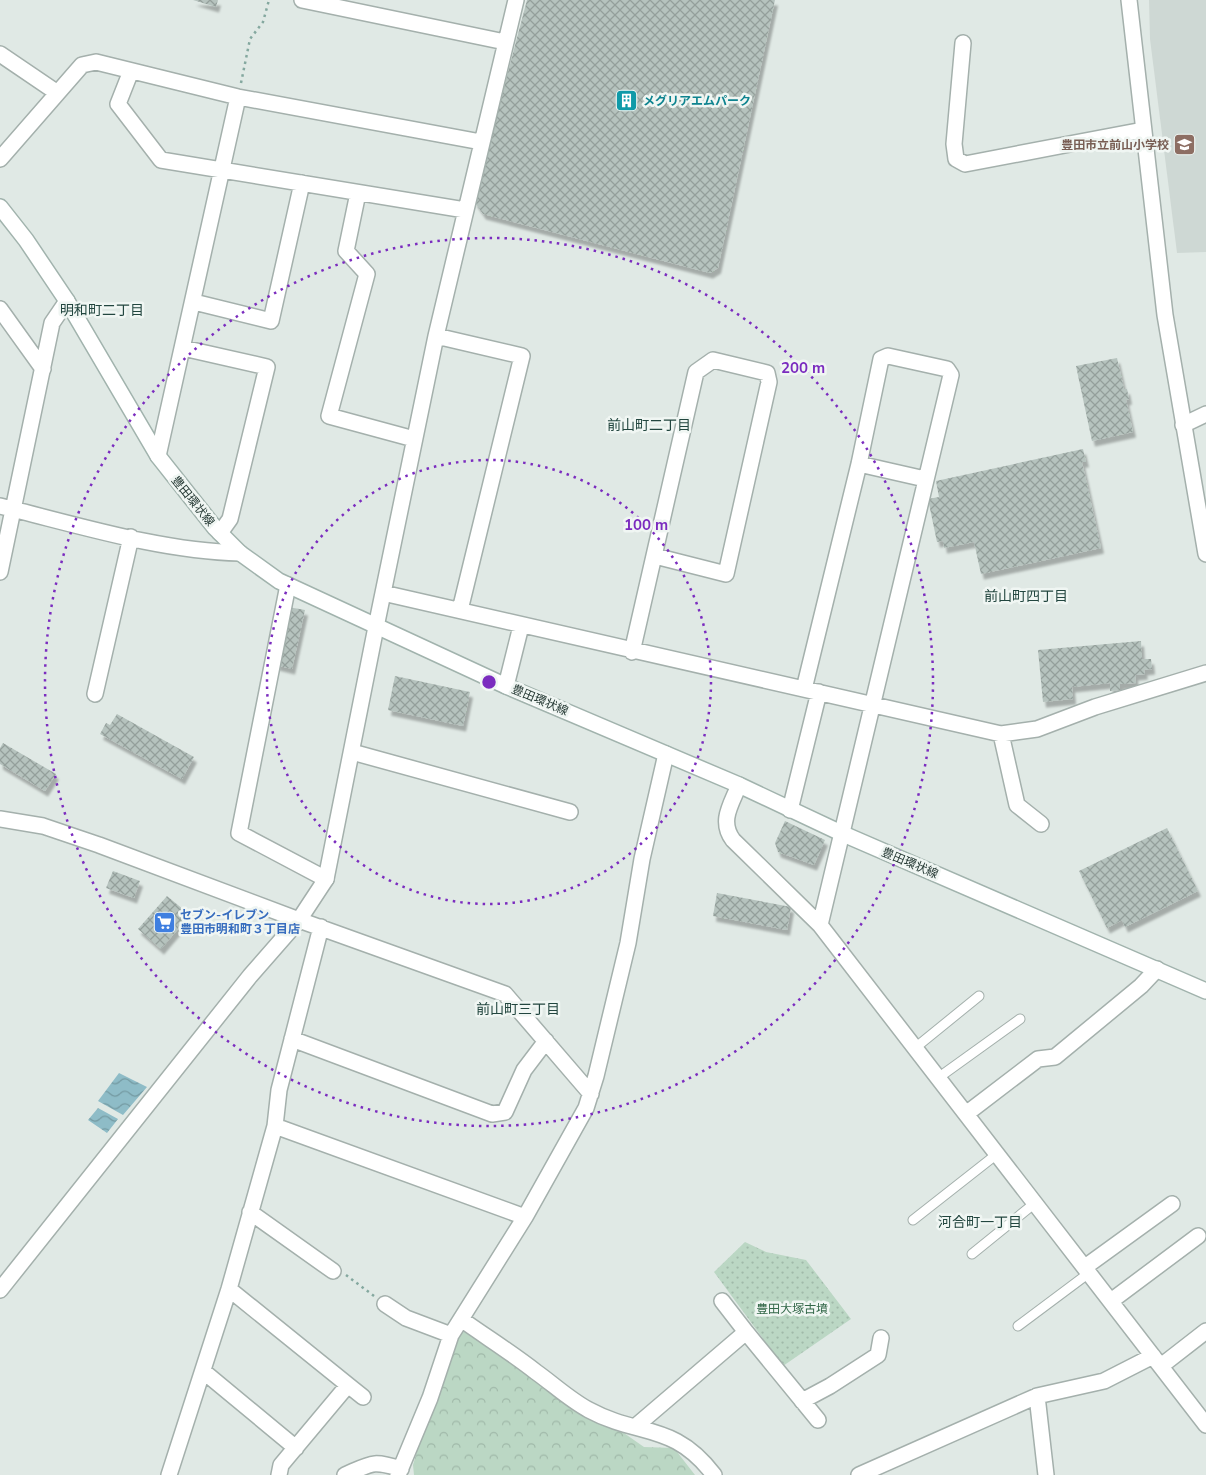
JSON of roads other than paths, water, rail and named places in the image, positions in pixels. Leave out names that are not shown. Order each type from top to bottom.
[{"type":"street","points":[[302,0],[505,42]]},
{"type":"street","points":[[0,1290],[250,976],[299,920],[326,878],[436,336],[516,0]]},
{"type":"street","points":[[1129,0],[1165,315],[1206,554]]},
{"type":"street","points":[[963,44],[954,144],[956,159],[965,164],[1143,130]]},
{"type":"street","points":[[0,54],[56,92]]},
{"type":"street","points":[[0,159],[56,92],[82,65],[96,62],[238,97],[481,142]]},
{"type":"street","points":[[131,71],[118,104],[161,160],[465,210]]},
{"type":"street","points":[[158,456],[194,302],[238,97]]},
{"type":"street","points":[[194,302],[271,321],[302,183]]},
{"type":"street","points":[[358,193],[346,251],[367,274],[328,416],[414,440]]},
{"type":"street","name":"豊田環状線","points":[[0,207],[26,240],[67,302],[158,456],[220,533],[240,552],[288,585],[506,686],[740,785],[841,833],[1206,991]]},
{"type":"street","points":[[0,572],[7,508],[43,369],[52,323],[67,302]]},
{"type":"street","points":[[0,309],[43,369]]},
{"type":"street","points":[[436,336],[522,356],[460,610]]},
{"type":"street","points":[[183,348],[267,367],[230,519],[220,533]]},
{"type":"street","points":[[790,810],[812,690],[880,359],[888,356],[947,369],[951,375],[871,704],[820,925]]},
{"type":"street","points":[[632,652],[696,372],[713,360],[768,373],[770,382],[726,574],[655,556]]},
{"type":"street","points":[[1183,425],[1206,414]]},
{"type":"street","points":[[859,464],[925,479]]},
{"type":"street","points":[[7,508],[131,537],[210,552],[240,552]]},
{"type":"street","points":[[95,694],[131,537]]},
{"type":"street","points":[[288,585],[239,833],[326,878]]},
{"type":"street","points":[[383,593],[632,652],[812,690],[1001,734],[1037,730],[1094,707],[1206,673]]},
{"type":"street","points":[[506,686],[521,626]]},
{"type":"street","points":[[1001,734],[1017,805],[1041,824]]},
{"type":"street","points":[[352,752],[570,812]]},
{"type":"street","points":[[345,1475],[372,1463],[379,1462],[400,1472],[430,1398],[451,1335],[525,1217],[586,1108],[628,943],[642,859],[666,754]]},
{"type":"street","points":[[740,785],[726,819],[726,830],[733,840],[820,925],[1206,1424]]},
{"type":"street","points":[[0,819],[53,829],[505,994],[591,1094]]},
{"type":"street","points":[[169,1475],[229,1289],[275,1126],[280,1090],[321,927]]},
{"type":"street","points":[[966,1114],[1038,1059],[1055,1057],[1141,986],[1156,969]]},
{"type":"street","points":[[292,1039],[492,1114],[505,1112],[524,1070],[546,1041]]},
{"type":"street","points":[[275,1126],[525,1217]]},
{"type":"street","points":[[1087,1270],[1172,1204]]},
{"type":"street","points":[[250,1212],[333,1271]]},
{"type":"street","points":[[1110,1301],[1198,1236]]},
{"type":"street","points":[[229,1289],[363,1396]]},
{"type":"street","points":[[722,1301],[818,1420]]},
{"type":"street","points":[[385,1304],[406,1318],[451,1335]]},
{"type":"street","points":[[461,1319],[586,1409],[620,1424],[636,1426],[680,1441],[703,1460],[714,1475]]},
{"type":"street","points":[[859,1475],[1037,1396],[1104,1380],[1157,1361],[1206,1331]]},
{"type":"street","points":[[636,1426],[746,1332]]},
{"type":"street","points":[[802,1401],[830,1386],[878,1355],[881,1338]]},
{"type":"street","points":[[203,1371],[296,1448]]},
{"type":"street","points":[[279,1475],[281,1465],[348,1385]]},
{"type":"street","points":[[1037,1396],[1046,1475]]},
{"type":"lane","points":[[915,1048],[979,996]]},
{"type":"lane","points":[[938,1078],[1020,1018]]},
{"type":"lane","points":[[913,1220],[997,1154]]},
{"type":"lane","points":[[972,1254],[1035,1203]]},
{"type":"lane","points":[[1018,1326],[1087,1270]]},
{"type":"water","points":[[119,1073],[147,1087],[123,1115],[98,1101]]},
{"type":"water","points":[[98,1108],[118,1119],[107,1133],[88,1120]]},
{"type":"place","name":"メグリアエムパーク","points":[[627,101]]},
{"type":"place","name":"豊田市立前山小学校","points":[[1185,145]]},
{"type":"place","name":"セブン-イレブン 豊田市明和町３丁目店","points":[[164,922]]},
{"type":"district","name":"明和町二丁目","points":[[102,310]]},
{"type":"district","name":"前山町二丁目","points":[[649,425]]},
{"type":"district","name":"前山町四丁目","points":[[1026,596]]},
{"type":"district","name":"前山町三丁目","points":[[518,1009]]},
{"type":"district","name":"河合町一丁目","points":[[980,1222]]},
{"type":"park label","name":"豊田大塚古墳","points":[[792,1309]]}]
